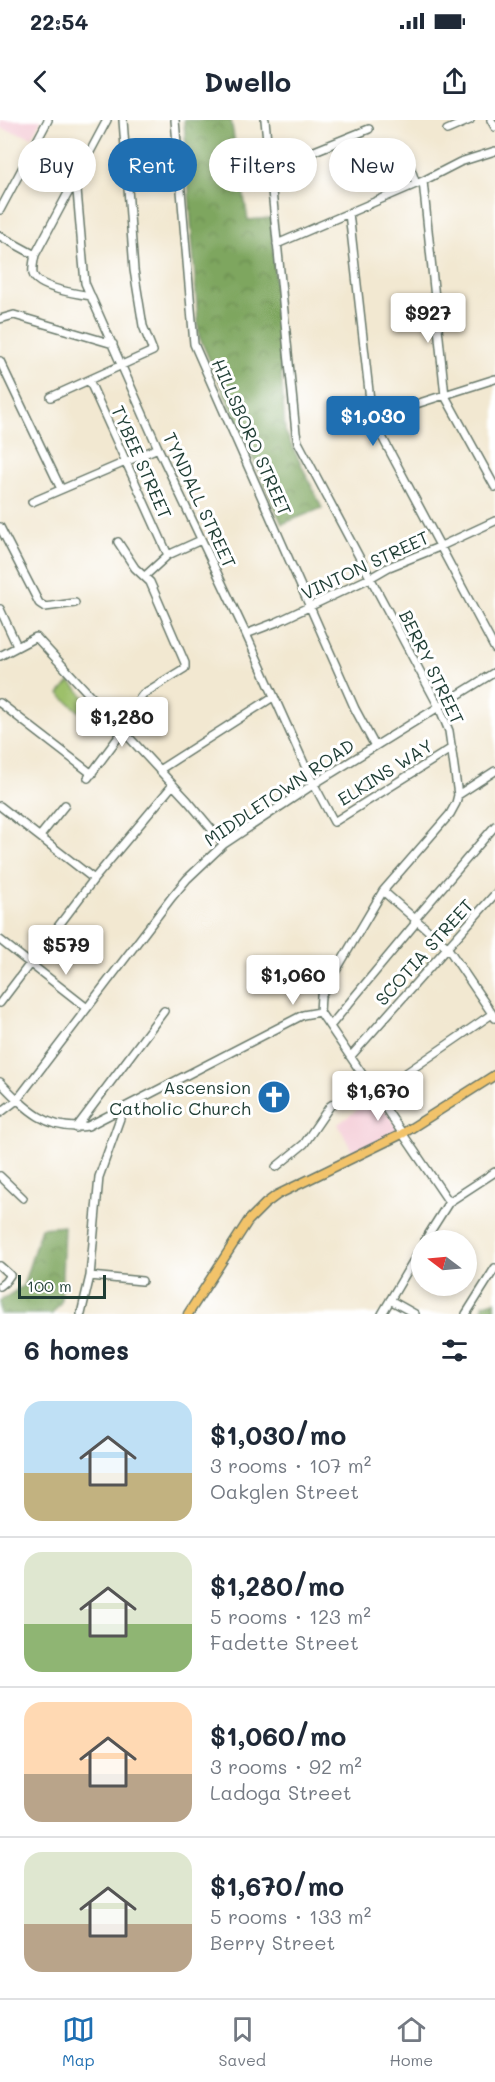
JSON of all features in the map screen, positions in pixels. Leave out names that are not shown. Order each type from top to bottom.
[{"type":"main road","points":[[188,1314],[248,1221],[265,1204],[277,1195],[402,1134],[495,1076]]},
{"type":"street","points":[[0,210],[48,120]]},
{"type":"street","points":[[96,141],[107,120]]},
{"type":"street","points":[[51,397],[153,351],[143,326],[134,270],[123,120]]},
{"type":"street","name":"HILLSBORO STREET","points":[[175,120],[194,344],[355,709],[375,746]]},
{"type":"street","name":"BERRY STREET","points":[[265,120],[267,138]]},
{"type":"street","points":[[447,130],[470,120]]},
{"type":"street","points":[[491,120],[495,127]]},
{"type":"street","points":[[317,150],[369,129]]},
{"type":"street","points":[[277,244],[460,162],[495,151]]},
{"type":"street","points":[[416,176],[419,182],[445,396],[495,487]]},
{"type":"street","points":[[69,192],[35,255],[33,273],[36,279],[47,286],[91,297]]},
{"type":"street","name":"TYNDALL STREET","points":[[77,192],[85,283],[273,697],[334,822]]},
{"type":"street","name":"BERRY STREET","points":[[272,192],[296,433],[439,707],[449,731],[458,795]]},
{"type":"street","points":[[349,213],[372,418],[495,649]]},
{"type":"street","points":[[0,236],[35,255]]},
{"type":"street","points":[[0,319],[14,315],[113,344]]},
{"type":"street","points":[[0,361],[61,489]]},
{"type":"street","name":"TYBEE STREET","points":[[89,380],[168,555]]},
{"type":"street","points":[[372,418],[495,380]]},
{"type":"street","points":[[32,502],[158,448]]},
{"type":"street","name":"VINTON STREET","points":[[246,634],[310,607],[389,567],[495,521]]},
{"type":"street","points":[[0,527],[39,603],[45,607],[75,603]]},
{"type":"street","points":[[145,576],[168,555],[201,540]]},
{"type":"street","points":[[0,703],[90,776],[123,731],[125,718],[143,694],[185,668],[166,616],[150,582],[135,568],[118,542]]},
{"type":"street","points":[[0,609],[17,646]]},
{"type":"street","points":[[0,656],[36,637],[224,844]]},
{"type":"street","name":"MIDDLETOWN ROAD","points":[[0,1113],[17,1100],[187,879],[224,844],[314,784],[495,672]]},
{"type":"street","points":[[159,770],[273,697]]},
{"type":"street","name":"ELKINS WAY","points":[[334,822],[452,748]]},
{"type":"street","points":[[449,1202],[320,1012],[321,996],[383,891],[450,814],[458,795],[495,771]]},
{"type":"street","points":[[0,1003],[94,879],[172,786]]},
{"type":"street","points":[[40,836],[65,805]]},
{"type":"street","points":[[0,806],[94,879]]},
{"type":"street","points":[[331,1025],[414,925],[415,919],[495,826]]},
{"type":"street","points":[[376,1095],[494,1016],[447,948],[383,891]]},
{"type":"street","name":"SCOTIA STREET","points":[[351,1056],[495,894]]},
{"type":"street","points":[[0,940],[87,1008]]},
{"type":"street","points":[[76,1128],[164,1011]]},
{"type":"street","points":[[0,1082],[17,1100],[41,1119],[54,1125],[76,1128],[88,1126],[123,1110],[303,1015],[320,1012]]},
{"type":"street","points":[[276,1167],[304,1144],[330,1106],[369,1084]]},
{"type":"street","points":[[81,1314],[90,1276],[99,1177],[123,1110]]},
{"type":"street","points":[[431,1230],[449,1202],[495,1172]]},
{"type":"street","points":[[0,1176],[23,1198]]},
{"type":"street","points":[[382,1314],[411,1265]]},
{"type":"street","points":[[0,1266],[10,1275],[0,1286]]},
{"type":"street","points":[[466,1314],[495,1269]]},
{"type":"street","points":[[90,1276],[142,1281]]},
{"type":"street","points":[[390,1300],[415,1314]]},
{"type":"shaded area","points":[[0,120],[41,120],[32,137],[0,128]]},
{"type":"shaded area","points":[[376,1096],[402,1134],[355,1157],[338,1124]]},
{"type":"green space","points":[[184,120],[231,120],[234,138],[209,138],[209,192],[243,192],[248,220],[271,218],[285,431],[322,508],[282,524],[199,336],[189,192],[197,192],[197,138],[185,138]]},
{"type":"green space","points":[[70,681],[94,708],[88,719],[59,694]]},
{"type":"green space","points":[[64,1226],[61,1302],[52,1314],[0,1314],[0,1301],[23,1286],[41,1228]]},
{"type":"green space","points":[[495,1301],[495,1314],[482,1314],[483,1304]]},
{"type":"place","name":"Ascension Catholic Church","points":[[274,1097]]}]
